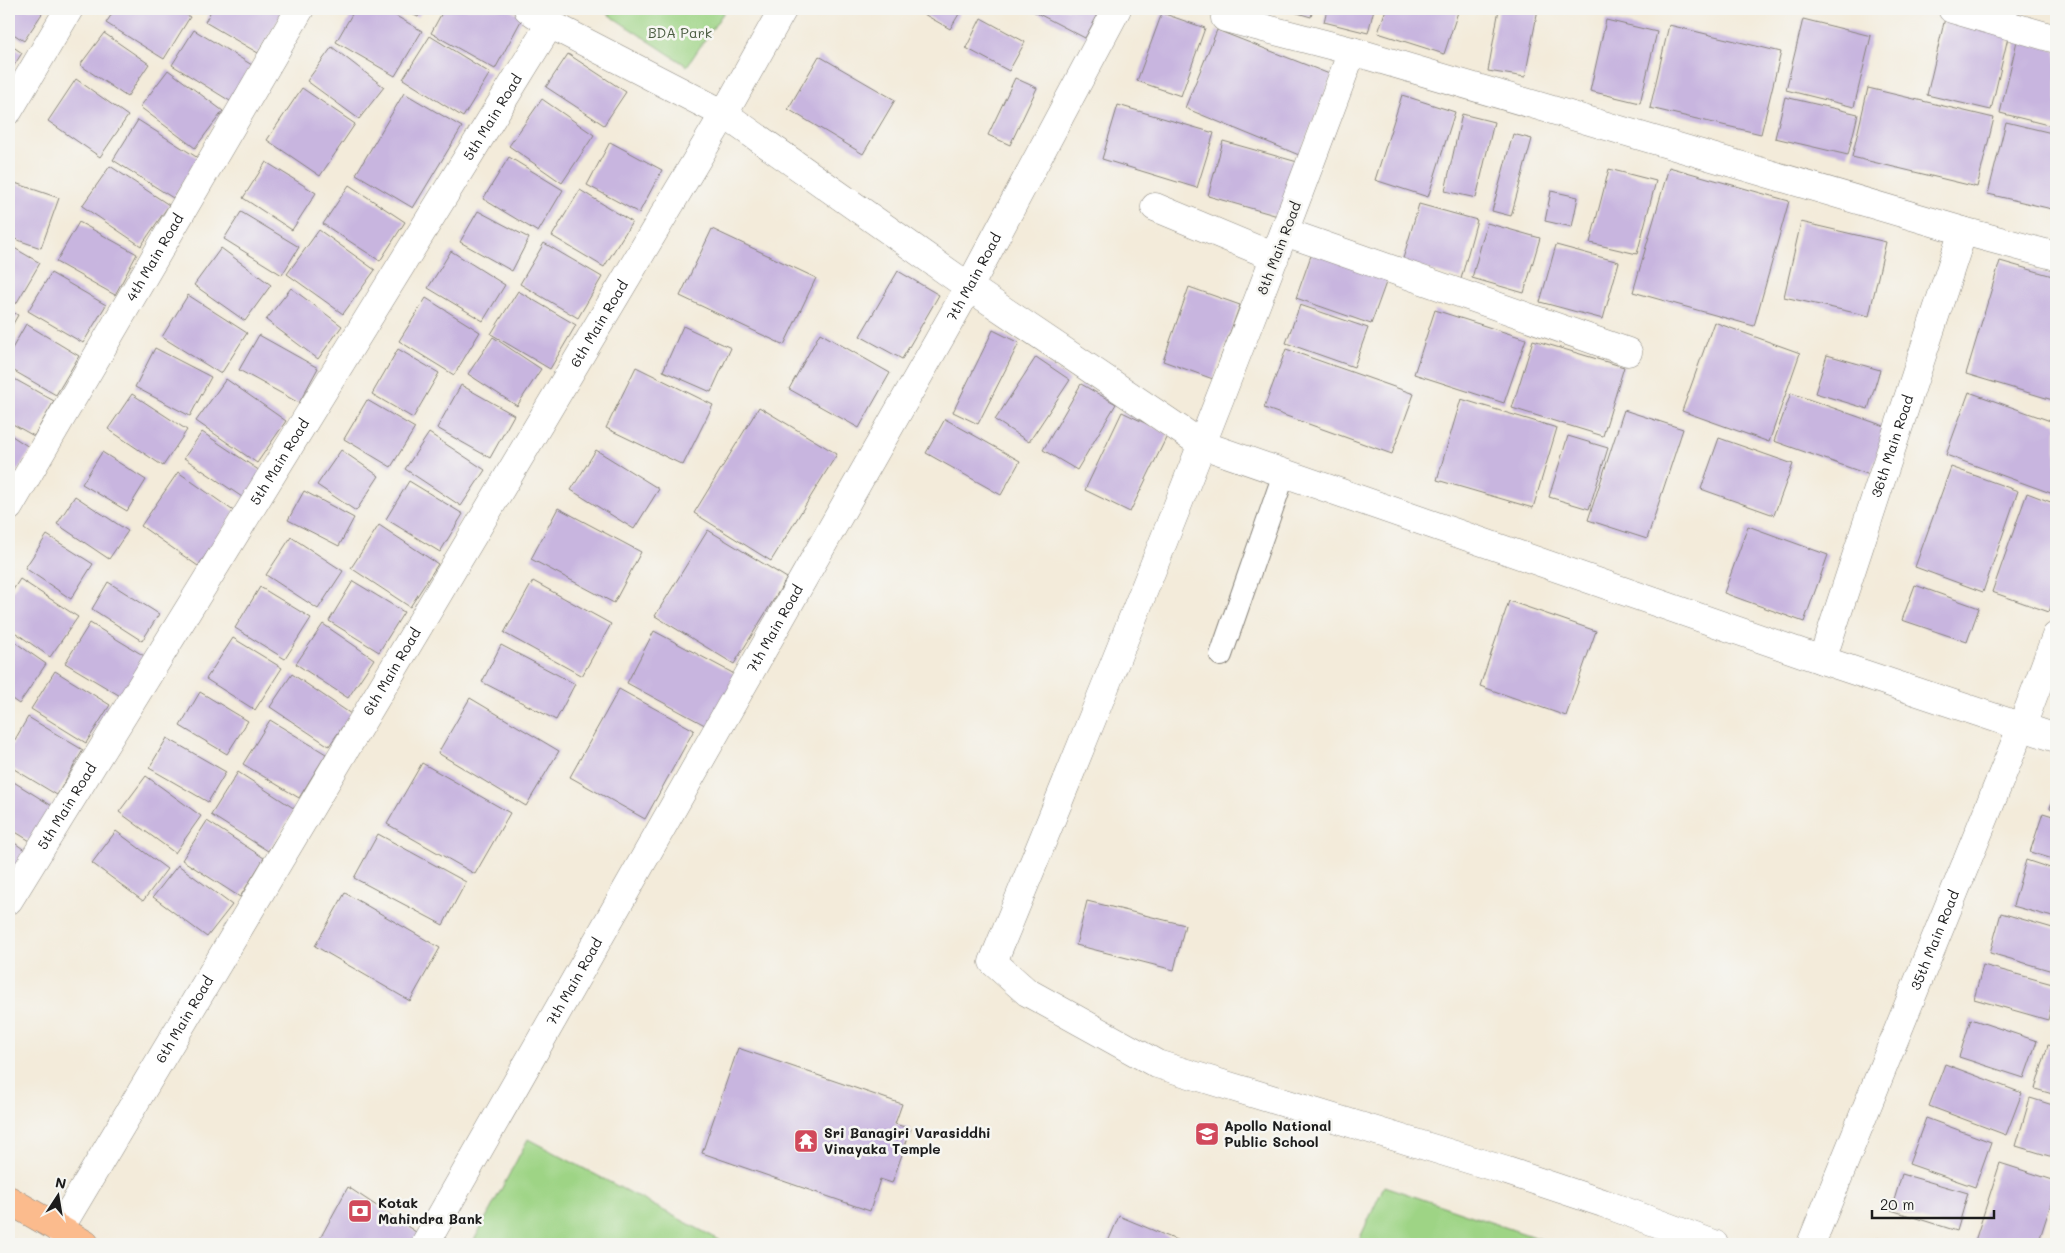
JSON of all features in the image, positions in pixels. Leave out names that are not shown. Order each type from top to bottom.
[{"type":"highway","points":[[9,1200],[84,1244]]},
{"type":"street","points":[[9,110],[69,9]]},
{"type":"street","name":"4th Main Road","points":[[9,507],[300,9]]},
{"type":"street","points":[[528,9],[550,24],[724,114],[969,287],[1202,445],[1822,660],[2056,738]]},
{"type":"street","name":"6th Main Road","points":[[59,1230],[724,114],[783,9]]},
{"type":"street","name":"7th Main Road","points":[[425,1244],[969,287],[1117,9]]},
{"type":"street","points":[[1952,9],[2056,39]]},
{"type":"street","points":[[1224,18],[1352,51],[1963,231],[2056,256]]},
{"type":"street","name":"5th Main Road","points":[[9,900],[550,24]]},
{"type":"street","name":"8th Main Road","points":[[1352,51],[1285,232],[1202,445],[993,962],[1027,992],[1157,1064],[1507,1171],[1604,1203],[1714,1244]]},
{"type":"street","points":[[1155,207],[1275,257]]},
{"type":"street","name":"36th Main Road","points":[[1822,660],[1963,231]]},
{"type":"street","points":[[1285,232],[1628,352]]},
{"type":"street","name":"35th Main Road","points":[[1811,1244],[2022,726],[2056,636]]},
{"type":"lane","points":[[1220,655],[1284,474]]},
{"type":"green space","name":"BDA Park","points":[[600,9],[726,9],[687,66]]},
{"type":"green space","points":[[528,1139],[727,1244],[472,1244]]},
{"type":"green space","points":[[1384,1186],[1555,1244],[1357,1244]]},
{"type":"building","points":[[9,9],[45,9],[24,41],[9,31]]},
{"type":"building","points":[[115,9],[177,9],[190,17],[164,59],[106,23]]},
{"type":"building","points":[[212,9],[273,9],[282,13],[258,53],[205,22]]},
{"type":"building","points":[[355,9],[384,9],[422,31],[395,76],[336,42]]},
{"type":"building","points":[[401,9],[423,9],[418,17]]},
{"type":"building","points":[[444,9],[508,9],[523,17],[495,69],[431,33]]},
{"type":"building","points":[[915,9],[962,9],[950,29]]},
{"type":"building","points":[[1029,9],[1101,9],[1085,38]]},
{"type":"building","points":[[1284,9],[1313,9],[1311,17]]},
{"type":"building","points":[[1327,9],[1374,9],[1368,33],[1324,22]]},
{"type":"building","points":[[1386,9],[1459,9],[1444,54],[1378,33]]},
{"type":"building","points":[[1499,9],[1538,9],[1525,77],[1488,71]]},
{"type":"building","points":[[1162,13],[1205,28],[1181,96],[1137,81]]},
{"type":"building","points":[[981,18],[1025,42],[1009,71],[966,48]]},
{"type":"building","points":[[1945,18],[2009,33],[1991,110],[1927,95]]},
{"type":"building","points":[[1803,19],[1871,36],[1854,107],[1786,90]]},
{"type":"building","points":[[1606,20],[1657,32],[1640,103],[1590,91]]},
{"type":"building","points":[[1669,25],[1781,52],[1761,134],[1650,108]]},
{"type":"building","points":[[194,30],[252,65],[230,101],[172,65]]},
{"type":"building","points":[[1217,30],[1332,75],[1299,155],[1185,108]]},
{"type":"building","points":[[104,33],[149,64],[127,97],[80,65]]},
{"type":"building","points":[[430,36],[490,73],[463,117],[403,79]]},
{"type":"building","points":[[2017,41],[2056,50],[2056,127],[2000,113]]},
{"type":"building","points":[[9,44],[22,53],[9,73]]},
{"type":"building","points":[[332,47],[384,87],[359,119],[307,81]]},
{"type":"building","points":[[568,54],[626,92],[604,125],[546,87]]},
{"type":"building","points":[[819,56],[895,100],[863,154],[788,109]]},
{"type":"building","points":[[168,70],[223,111],[195,148],[140,107]]},
{"type":"building","points":[[1015,78],[1037,88],[1010,145],[988,135]]},
{"type":"building","points":[[76,79],[128,116],[100,157],[48,121]]},
{"type":"building","points":[[302,88],[355,124],[320,176],[267,140]]},
{"type":"building","points":[[1868,88],[1994,118],[1977,187],[1852,157]]},
{"type":"building","points":[[404,93],[462,127],[413,208],[356,174]]},
{"type":"building","points":[[1402,95],[1455,112],[1428,197],[1375,180]]},
{"type":"building","points":[[1785,97],[1858,114],[1848,155],[1775,138]]},
{"type":"building","points":[[542,99],[594,135],[562,183],[509,146]]},
{"type":"building","points":[[1118,105],[1214,133],[1197,188],[1102,159]]},
{"type":"building","points":[[1462,114],[1494,122],[1476,198],[1445,191]]},
{"type":"building","points":[[138,120],[198,158],[173,198],[113,160]]},
{"type":"building","points":[[2006,122],[2056,134],[2056,210],[1988,194]]},
{"type":"building","points":[[1513,134],[1532,139],[1511,216],[1492,211]]},
{"type":"building","points":[[1223,141],[1301,163],[1285,218],[1208,196]]},
{"type":"building","points":[[610,142],[662,170],[639,213],[587,185]]},
{"type":"building","points":[[509,157],[563,190],[538,232],[483,199]]},
{"type":"building","points":[[266,162],[316,193],[292,230],[243,198]]},
{"type":"building","points":[[110,166],[169,205],[141,246],[82,206]]},
{"type":"building","points":[[1669,167],[1789,201],[1754,326],[1633,292]]},
{"type":"building","points":[[1609,169],[1656,181],[1637,254],[1590,243]]},
{"type":"building","points":[[12,182],[59,198],[41,248],[9,237],[9,191]]},
{"type":"building","points":[[349,185],[405,222],[380,261],[323,224]]},
{"type":"building","points":[[580,190],[632,222],[604,267],[552,236]]},
{"type":"building","points":[[1551,191],[1578,197],[1572,227],[1545,221]]},
{"type":"building","points":[[1419,204],[1477,220],[1461,279],[1402,262]]},
{"type":"building","points":[[478,211],[529,238],[512,271],[460,242]]},
{"type":"building","points":[[241,212],[299,247],[282,275],[224,239]]},
{"type":"building","points":[[79,222],[137,254],[115,295],[56,262]]},
{"type":"building","points":[[1801,222],[1886,242],[1869,316],[1784,297]]},
{"type":"building","points":[[1487,223],[1540,238],[1524,293],[1472,278]]},
{"type":"building","points":[[712,229],[816,278],[784,345],[680,296]]},
{"type":"building","points":[[319,230],[375,270],[343,314],[287,274]]},
{"type":"building","points":[[544,243],[602,277],[578,318],[520,284]]},
{"type":"building","points":[[9,245],[40,263],[16,304],[9,300]]},
{"type":"building","points":[[1556,245],[1619,262],[1603,319],[1540,302]]},
{"type":"building","points":[[221,248],[271,285],[245,321],[194,285]]},
{"type":"building","points":[[1313,250],[1388,277],[1371,324],[1296,298]]},
{"type":"building","points":[[451,251],[505,285],[483,321],[428,288]]},
{"type":"building","points":[[2000,261],[2056,277],[2056,401],[1966,374]]},
{"type":"building","points":[[898,271],[939,295],[902,359],[860,336]]},
{"type":"building","points":[[51,273],[106,305],[83,343],[28,311]]},
{"type":"building","points":[[1189,287],[1240,305],[1213,379],[1163,361]]},
{"type":"building","points":[[291,288],[342,326],[318,359],[266,320]]},
{"type":"building","points":[[518,291],[576,325],[550,369],[491,334]]},
{"type":"building","points":[[188,295],[247,333],[221,374],[162,337]]},
{"type":"building","points":[[426,298],[480,332],[454,375],[399,341]]},
{"type":"building","points":[[1300,305],[1368,328],[1354,367],[1286,343]]},
{"type":"building","points":[[9,310],[18,315],[9,331]]},
{"type":"building","points":[[1435,310],[1526,339],[1504,403],[1414,374]]},
{"type":"building","points":[[1714,322],[1800,353],[1769,442],[1682,411]]},
{"type":"building","points":[[26,324],[79,356],[56,395],[9,368],[9,354]]},
{"type":"building","points":[[683,326],[731,348],[711,392],[663,371]]},
{"type":"building","points":[[993,330],[1019,343],[978,424],[953,412]]},
{"type":"building","points":[[820,333],[890,373],[859,428],[789,389]]},
{"type":"building","points":[[259,335],[318,368],[299,403],[239,370]]},
{"type":"building","points":[[493,337],[541,369],[517,406],[468,374]]},
{"type":"building","points":[[1533,340],[1624,367],[1603,436],[1512,408]]},
{"type":"building","points":[[155,348],[211,377],[190,416],[135,387]]},
{"type":"building","points":[[398,349],[439,373],[413,418],[372,394]]},
{"type":"building","points":[[1286,349],[1414,394],[1392,454],[1264,408]]},
{"type":"building","points":[[1827,355],[1880,370],[1868,409],[1815,393]]},
{"type":"building","points":[[1036,357],[1070,380],[1029,442],[995,420]]},
{"type":"building","points":[[636,367],[713,405],[683,465],[606,428]]},
{"type":"building","points":[[9,376],[54,401],[34,436],[9,422]]},
{"type":"building","points":[[226,379],[286,421],[257,463],[196,421]]},
{"type":"building","points":[[1081,384],[1116,404],[1077,470],[1043,450]]},
{"type":"building","points":[[461,385],[514,415],[490,458],[437,428]]},
{"type":"building","points":[[1969,392],[2056,423],[2056,495],[1946,455]]},
{"type":"building","points":[[1791,393],[1887,427],[1870,475],[1774,441]]},
{"type":"building","points":[[132,394],[187,430],[163,466],[108,429]]},
{"type":"building","points":[[1461,399],[1557,428],[1533,508],[1437,480]]},
{"type":"building","points":[[367,400],[415,428],[391,467],[344,439]]},
{"type":"building","points":[[759,407],[837,454],[771,561],[694,513]]},
{"type":"building","points":[[1624,410],[1683,429],[1647,539],[1588,520]]},
{"type":"building","points":[[1122,412],[1168,434],[1130,512],[1085,490]]},
{"type":"building","points":[[945,419],[1020,461],[1001,495],[926,453]]},
{"type":"building","points":[[202,432],[263,473],[245,499],[184,458]]},
{"type":"building","points":[[429,433],[485,470],[461,506],[405,469]]},
{"type":"building","points":[[9,434],[32,449],[9,482]]},
{"type":"building","points":[[1568,436],[1608,448],[1589,509],[1549,497]]},
{"type":"building","points":[[1719,438],[1793,464],[1774,515],[1701,489]]},
{"type":"building","points":[[341,450],[379,476],[356,511],[317,485]]},
{"type":"building","points":[[596,450],[659,489],[634,529],[571,490]]},
{"type":"building","points":[[102,452],[146,480],[127,511],[82,484]]},
{"type":"building","points":[[1951,467],[2018,491],[1983,592],[1915,567]]},
{"type":"building","points":[[178,472],[235,512],[198,566],[141,526]]},
{"type":"building","points":[[409,481],[463,514],[440,552],[386,519]]},
{"type":"building","points":[[304,491],[354,518],[339,546],[288,520]]},
{"type":"building","points":[[2027,493],[2056,504],[2056,592],[2049,612],[1992,592]]},
{"type":"building","points":[[75,496],[128,531],[109,559],[57,524]]},
{"type":"building","points":[[558,508],[641,552],[614,603],[531,559]]},
{"type":"building","points":[[379,525],[438,564],[410,607],[351,568]]},
{"type":"building","points":[[1748,526],[1828,555],[1804,622],[1724,593]]},
{"type":"building","points":[[708,530],[787,578],[734,664],[655,616]]},
{"type":"building","points":[[47,535],[93,564],[71,599],[25,568]]},
{"type":"building","points":[[291,537],[343,571],[318,609],[266,575]]},
{"type":"building","points":[[20,579],[78,617],[50,657],[9,628],[9,596]]},
{"type":"building","points":[[353,581],[404,612],[379,652],[329,621]]},
{"type":"building","points":[[533,581],[611,624],[582,676],[504,633]]},
{"type":"building","points":[[108,582],[159,614],[142,641],[92,609]]},
{"type":"building","points":[[1915,585],[1979,608],[1967,642],[1902,620]]},
{"type":"building","points":[[260,587],[311,618],[285,659],[235,628]]},
{"type":"building","points":[[1509,601],[1596,631],[1566,716],[1480,686]]},
{"type":"building","points":[[90,623],[146,657],[122,697],[65,663]]},
{"type":"building","points":[[323,624],[374,659],[348,698],[296,664]]},
{"type":"building","points":[[654,631],[742,678],[714,730],[627,683]]},
{"type":"building","points":[[9,638],[46,664],[19,704],[9,697]]},
{"type":"building","points":[[233,638],[282,668],[255,710],[206,679]]},
{"type":"building","points":[[501,645],[575,684],[556,720],[482,682]]},
{"type":"building","points":[[55,671],[110,705],[86,743],[31,709]]},
{"type":"building","points":[[292,674],[351,714],[329,746],[270,707]]},
{"type":"building","points":[[619,689],[694,730],[645,819],[570,777]]},
{"type":"building","points":[[200,692],[248,721],[227,754],[180,726]]},
{"type":"building","points":[[470,698],[559,751],[526,806],[438,753]]},
{"type":"building","points":[[28,717],[83,750],[57,795],[9,766],[9,750]]},
{"type":"building","points":[[270,720],[326,754],[299,798],[243,764]]},
{"type":"building","points":[[167,738],[226,772],[208,802],[149,768]]},
{"type":"building","points":[[422,763],[510,813],[475,874],[387,824]]},
{"type":"building","points":[[238,772],[295,809],[268,851],[211,815]]},
{"type":"building","points":[[146,776],[201,816],[175,853],[119,812]]},
{"type":"building","points":[[9,779],[57,809],[35,844],[9,828]]},
{"type":"building","points":[[2056,789],[2056,810],[2050,808]]},
{"type":"building","points":[[2043,813],[2056,817],[2056,860],[2030,852]]},
{"type":"building","points":[[207,821],[264,858],[240,897],[182,860]]},
{"type":"building","points":[[116,831],[167,869],[143,901],[92,863]]},
{"type":"building","points":[[378,834],[466,882],[443,925],[354,878]]},
{"type":"building","points":[[9,839],[26,851],[9,877]]},
{"type":"building","points":[[2026,860],[2056,870],[2056,918],[2013,906]]},
{"type":"building","points":[[178,865],[232,905],[207,937],[153,897]]},
{"type":"building","points":[[345,893],[440,948],[410,1001],[315,946]]},
{"type":"building","points":[[1087,901],[1185,925],[1174,970],[1076,945]]},
{"type":"building","points":[[2001,913],[2056,929],[2056,972],[1990,953]]},
{"type":"building","points":[[1983,965],[2056,985],[2048,1020],[1974,999]]},
{"type":"building","points":[[1971,1019],[2037,1041],[2024,1078],[1959,1057]]},
{"type":"building","points":[[2048,1045],[2056,1047],[2056,1095],[2035,1089]]},
{"type":"building","name":"Sri Banagiri Varasiddhi Vinayaka Temple","points":[[738,1048],[902,1104],[895,1124],[911,1129],[892,1183],[880,1179],[870,1211],[702,1153]]},
{"type":"building","points":[[1945,1064],[2022,1093],[2006,1135],[1929,1106]]},
{"type":"building","points":[[2030,1098],[2056,1106],[2056,1158],[2016,1146]]},
{"type":"building","points":[[1926,1118],[1991,1142],[1975,1187],[1909,1164]]},
{"type":"building","points":[[2000,1163],[2056,1181],[2056,1188],[2038,1244],[1974,1244]]},
{"type":"building","points":[[1902,1174],[1968,1193],[1957,1231],[1891,1210]]},
{"type":"building","name":"Kotak Mahindra Bank","points":[[348,1187],[422,1236],[417,1244],[317,1244]]},
{"type":"building","points":[[1119,1216],[1186,1244],[1107,1244]]},
{"type":"building","points":[[1876,1238],[1897,1244],[1874,1244]]},
{"type":"place","name":"Apollo National Public School","points":[[1207,1134]]},
{"type":"place","name":"Sri Banagiri Varasiddhi Vinayaka Temple","points":[[806,1141]]},
{"type":"place","name":"Kotak Mahindra Bank","points":[[360,1211]]}]
